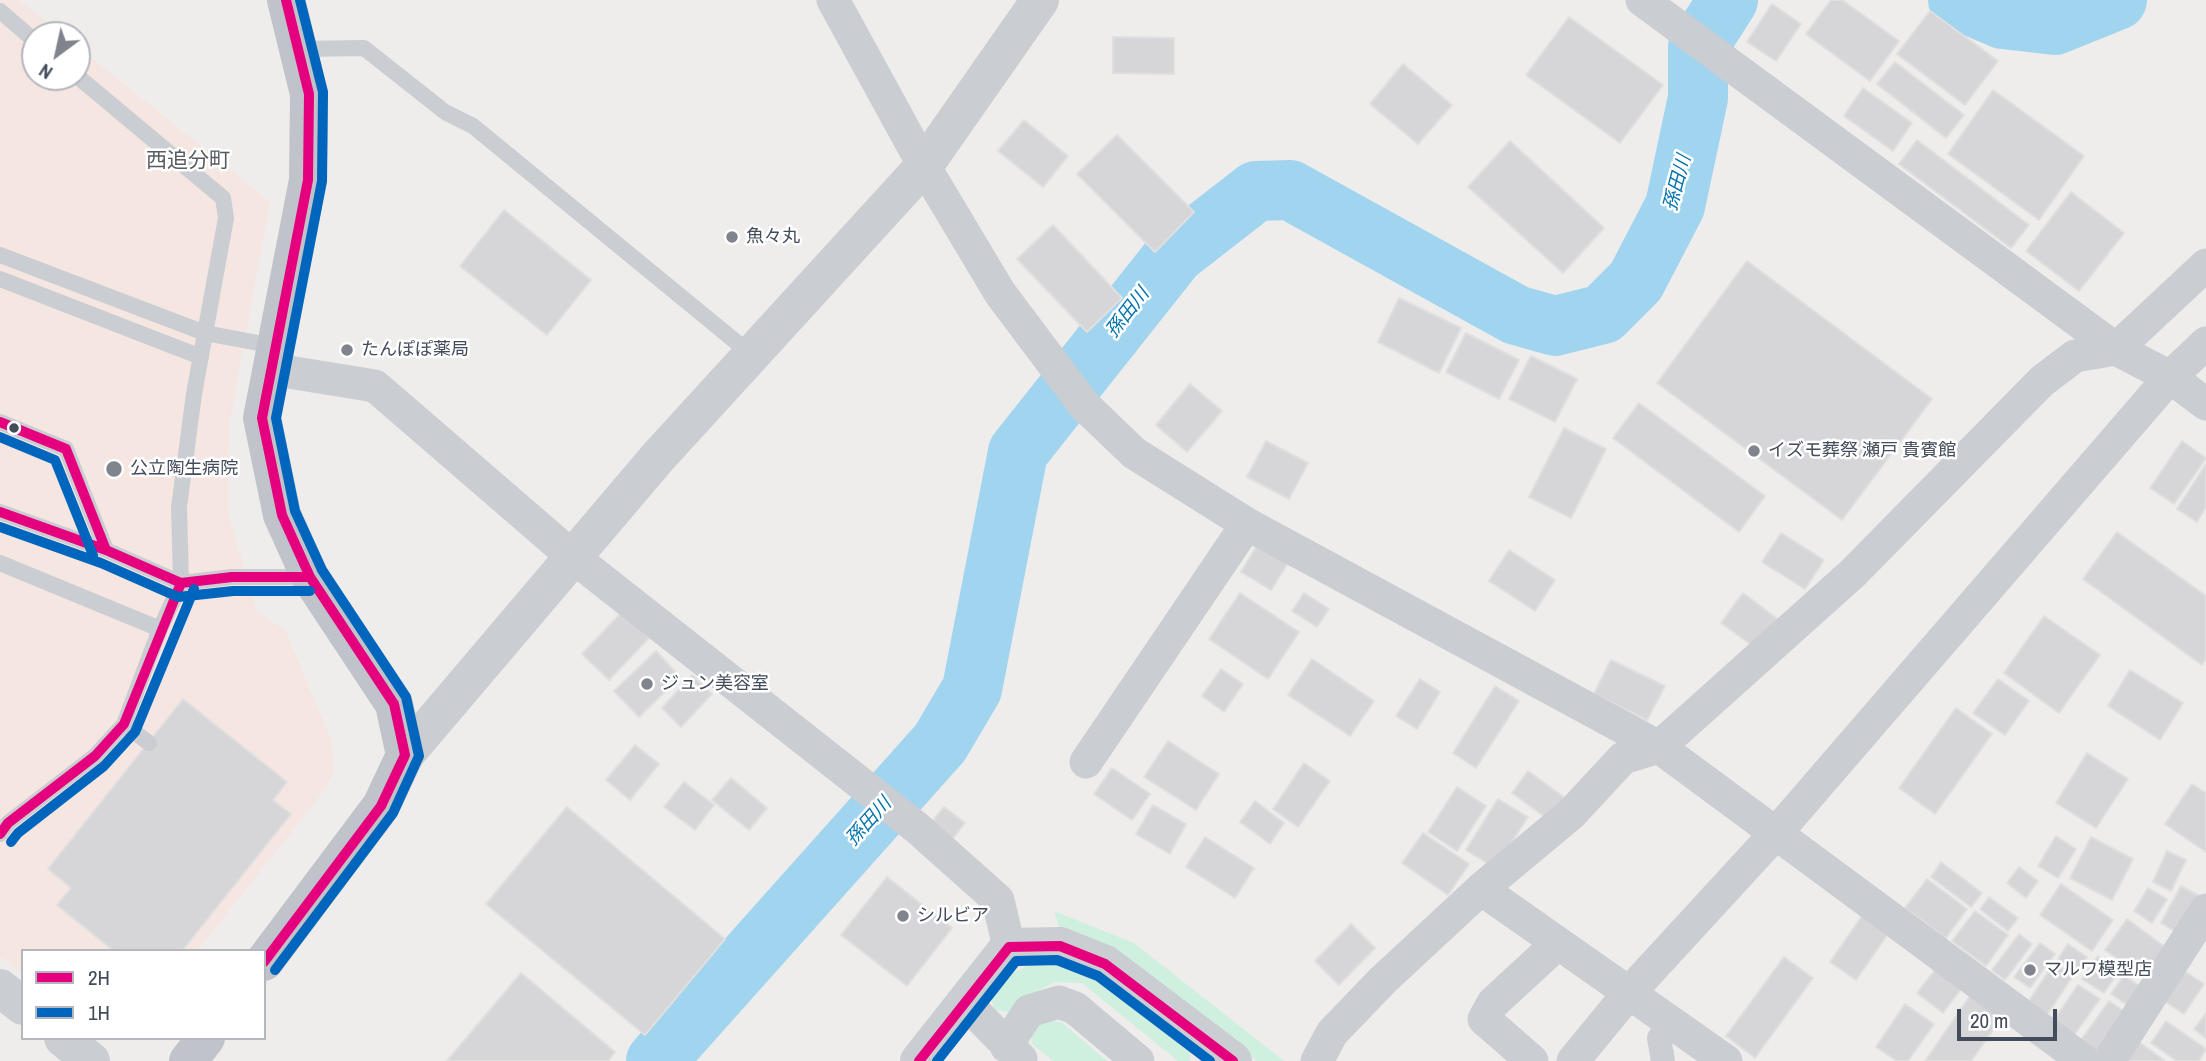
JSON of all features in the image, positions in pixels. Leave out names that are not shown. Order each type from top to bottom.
[{"type":"highway","points":[[266,959],[381,806],[405,755],[394,704],[310,577],[282,515],[262,418],[308,180],[309,94],[286,0]]},
{"type":"highway","points":[[188,1061],[204,1040]]},
{"type":"street","points":[[833,0],[924,166],[1000,293],[1055,370],[1084,405],[1134,453],[1247,524],[1659,747],[2084,1061]]},
{"type":"street","points":[[405,755],[657,457],[924,166],[1040,0]]},
{"type":"street","points":[[1642,0],[2116,349],[2171,377],[2206,404]]},
{"type":"street","points":[[1317,1061],[1332,1033],[1346,1017],[1481,889],[1571,814],[1623,758],[1659,747],[1853,573],[2042,381],[2076,356],[2116,349],[2206,265]]},
{"type":"street","points":[[1573,1061],[1628,993],[1777,832],[2171,377],[2206,343]]},
{"type":"street","points":[[272,358],[375,386],[573,556],[874,797],[916,827],[998,900],[1009,947]]},
{"type":"street","points":[[1086,762],[1247,524]]},
{"type":"street","points":[[1481,889],[1726,1061]]},
{"type":"street","points":[[2109,1061],[2206,910]]},
{"type":"street","points":[[1532,1061],[1485,1019],[1493,1003],[1558,944]]},
{"type":"street","points":[[1009,947],[1060,946],[1105,964],[1216,1056]]},
{"type":"street","points":[[919,1061],[1009,947]]},
{"type":"street","points":[[0,988],[21,1004]]},
{"type":"street","points":[[966,1003],[1014,1054],[1029,1011],[1059,1002],[1075,1008],[1138,1061]]},
{"type":"street","points":[[1663,1061],[1659,1038],[1670,1022]]},
{"type":"street","points":[[65,1040],[91,1061]]},
{"type":"lane","points":[[0,12],[21,29]]},
{"type":"lane","points":[[300,49],[363,48],[445,112],[474,126],[752,355]]},
{"type":"lane","points":[[0,834],[8,824],[95,756],[124,724],[160,629],[181,583],[179,507],[201,357],[226,218],[223,198],[91,88]]},
{"type":"lane","points":[[0,255],[272,358]]},
{"type":"lane","points":[[0,279],[201,357]]},
{"type":"lane","points":[[0,422],[66,449],[106,550]]},
{"type":"lane","points":[[0,512],[106,550],[181,583],[232,577],[310,577]]},
{"type":"lane","points":[[0,564],[160,629]]},
{"type":"lane","points":[[124,724],[149,743]]},
{"type":"shaded area","name":"公立陶生病院","points":[[0,0],[19,0],[45,21],[21,21],[21,91],[91,91],[91,57],[270,202],[229,425],[228,513],[257,611],[285,630],[332,742],[334,773],[320,796],[199,949],[21,949],[21,972],[0,957]]},
{"type":"green space","points":[[1054,911],[1134,943],[1284,1061],[1257,1061],[1139,969],[1062,936]]},
{"type":"green space","points":[[1047,957],[1088,967],[1190,1049],[1190,1061],[1178,1061],[1082,983],[1055,982],[1029,996],[1009,1012],[994,1010],[991,997],[1002,978]]},
{"type":"green space","points":[[1039,1021],[1061,1022],[1107,1061],[1053,1061],[1032,1044],[1031,1030]]},
{"type":"building","points":[[1831,0],[1842,0],[1899,41],[1870,81],[1806,34]]},
{"type":"building","points":[[1772,4],[1801,24],[1776,61],[1747,42]]},
{"type":"building","points":[[1930,11],[1998,61],[1965,105],[1897,54]]},
{"type":"building","points":[[1569,17],[1663,85],[1620,143],[1526,75]]},
{"type":"building","points":[[1113,37],[1174,38],[1174,74],[1113,73]]},
{"type":"building","points":[[1895,62],[1964,115],[1946,138],[1877,84]]},
{"type":"building","points":[[1403,64],[1452,105],[1418,144],[1370,104]]},
{"type":"building","points":[[1863,88],[1912,123],[1893,151],[1844,116]]},
{"type":"building","points":[[1993,90],[2084,156],[2039,220],[1948,154]]},
{"type":"building","points":[[1024,120],[1068,156],[1043,187],[998,151]]},
{"type":"building","points":[[1117,135],[1194,212],[1155,252],[1077,174]]},
{"type":"building","points":[[1917,140],[2029,225],[2011,248],[1899,164]]},
{"type":"building","points":[[1510,141],[1604,228],[1563,273],[1468,187]]},
{"type":"building","points":[[2071,192],[2124,233],[2079,291],[2026,251]]},
{"type":"building","points":[[504,210],[591,280],[547,335],[460,266]]},
{"type":"building","points":[[1053,225],[1122,298],[1087,332],[1017,259]]},
{"type":"building","points":[[1747,261],[1932,399],[1842,520],[1657,383]]},
{"type":"building","points":[[1399,298],[1461,328],[1439,373],[1378,342]]},
{"type":"building","points":[[1466,333],[1519,360],[1499,399],[1446,372]]},
{"type":"building","points":[[1531,356],[1577,379],[1555,422],[1509,399]]},
{"type":"building","points":[[1190,384],[1222,411],[1187,452],[1156,425]]},
{"type":"building","points":[[1639,403],[1765,496],[1739,532],[1613,438]]},
{"type":"building","points":[[1564,428],[1606,449],[1571,518],[1529,497]]},
{"type":"building","points":[[1266,441],[1308,463],[1289,499],[1247,477]]},
{"type":"building","points":[[2182,441],[2206,458],[2174,504],[2150,488]]},
{"type":"building","points":[[2206,464],[2206,507],[2197,522],[2177,509]]},
{"type":"building","points":[[2117,532],[2206,596],[2206,659],[2202,665],[2083,579]]},
{"type":"building","points":[[1781,533],[1824,560],[1805,589],[1762,562]]},
{"type":"building","points":[[1258,544],[1288,563],[1271,590],[1241,572]]},
{"type":"building","points":[[1509,550],[1555,580],[1535,611],[1489,581]]},
{"type":"building","points":[[1240,593],[1299,632],[1268,679],[1209,639]]},
{"type":"building","points":[[1304,593],[1329,609],[1317,627],[1292,611]]},
{"type":"building","points":[[1743,593],[1779,620],[1757,649],[1721,623]]},
{"type":"building","points":[[622,612],[649,638],[609,680],[582,654]]},
{"type":"building","points":[[2044,616],[2100,655],[2059,713],[2004,673]]},
{"type":"building","name":"ジュン美容室","points":[[656,651],[680,677],[639,717],[614,691]]},
{"type":"building","points":[[1312,659],[1374,701],[1350,736],[1288,695]]},
{"type":"building","points":[[1611,660],[1665,686],[1647,720],[1594,694]]},
{"type":"building","points":[[1221,669],[1243,684],[1224,712],[1202,696]]},
{"type":"building","points":[[2130,670],[2183,703],[2160,740],[2108,706]]},
{"type":"building","points":[[692,675],[712,694],[681,727],[662,708]]},
{"type":"building","points":[[1420,679],[1440,692],[1417,729],[1396,716]]},
{"type":"building","points":[[1998,679],[2029,701],[2005,735],[1973,713]]},
{"type":"building","points":[[1495,686],[1519,701],[1476,768],[1453,753]]},
{"type":"building","points":[[183,699],[287,782],[273,800],[291,814],[184,949],[112,949],[57,905],[71,888],[48,869]]},
{"type":"building","points":[[1956,708],[1992,734],[1935,814],[1899,788]]},
{"type":"building","points":[[1168,741],[1219,774],[1196,810],[1144,777]]},
{"type":"building","points":[[635,745],[659,764],[630,800],[606,780]]},
{"type":"building","points":[[2087,753],[2128,779],[2096,828],[2056,803]]},
{"type":"building","points":[[1304,763],[1330,781],[1298,827],[1273,809]]},
{"type":"building","points":[[1112,768],[1150,794],[1132,820],[1094,794]]},
{"type":"building","points":[[1528,771],[1565,798],[1549,820],[1512,793]]},
{"type":"building","points":[[731,778],[767,808],[749,830],[712,800]]},
{"type":"building","points":[[684,782],[714,805],[695,830],[664,807]]},
{"type":"building","points":[[2192,784],[2206,793],[2206,852],[2165,824]]},
{"type":"building","points":[[1457,787],[1486,806],[1457,851],[1428,832]]},
{"type":"building","points":[[1498,799],[1528,817],[1495,868],[1466,850]]},
{"type":"building","points":[[1255,801],[1284,823],[1270,844],[1240,822]]},
{"type":"building","points":[[1153,805],[1186,824],[1170,854],[1136,834]]},
{"type":"building","points":[[567,807],[725,939],[645,1035],[486,904]]},
{"type":"building","points":[[944,807],[965,823],[950,842],[929,825]]},
{"type":"building","points":[[1423,833],[1469,864],[1448,895],[1402,863]]},
{"type":"building","points":[[2056,836],[2076,849],[2058,878],[2038,866]]},
{"type":"building","points":[[1205,837],[1254,868],[1235,898],[1186,867]]},
{"type":"building","points":[[2091,837],[2133,859],[2112,900],[2070,878]]},
{"type":"building","points":[[2167,851],[2186,860],[2171,891],[2153,882]]},
{"type":"building","points":[[1941,862],[1982,893],[1971,907],[1931,877]]},
{"type":"building","points":[[2019,867],[2038,881],[2026,898],[2007,883]]},
{"type":"building","points":[[887,877],[952,928],[907,986],[841,935]]},
{"type":"building","points":[[1927,879],[1967,909],[1946,938],[1905,908]]},
{"type":"building","points":[[2061,884],[2113,920],[2092,951],[2040,915]]},
{"type":"building","points":[[2181,886],[2205,899],[2184,937],[2161,923]]},
{"type":"building","points":[[2148,888],[2167,899],[2152,923],[2134,911]]},
{"type":"building","points":[[1989,897],[2018,918],[2008,931],[1980,909]]},
{"type":"building","points":[[1975,911],[2008,935],[1986,966],[1952,941]]},
{"type":"building","points":[[1864,913],[1890,931],[1856,980],[1830,962]]},
{"type":"building","points":[[2127,919],[2173,953],[2151,983],[2105,950]]},
{"type":"building","points":[[1351,924],[1375,948],[1339,985],[1315,961]]},
{"type":"building","points":[[2019,934],[2032,944],[2005,980],[1992,970]]},
{"type":"building","points":[[2040,943],[2055,954],[2030,988],[2014,977]]},
{"type":"building","points":[[2068,944],[2087,957],[2077,971],[2058,959]]},
{"type":"building","points":[[2098,956],[2119,971],[2104,993],[2082,979]]},
{"type":"building","points":[[1784,957],[1813,978],[1755,1058],[1726,1036]]},
{"type":"building","points":[[2054,963],[2073,976],[2044,1019],[2025,1007]]},
{"type":"building","points":[[1938,966],[1964,985],[1943,1013],[1917,993]]},
{"type":"building","points":[[2183,970],[2204,984],[2184,1014],[2164,1001]]},
{"type":"building","points":[[521,973],[615,1052],[608,1061],[447,1061]]},
{"type":"building","points":[[2124,975],[2148,992],[2135,1010],[2111,994]]},
{"type":"building","points":[[2078,985],[2100,999],[2074,1035],[2053,1021]]},
{"type":"building","points":[[1972,993],[2003,1016],[1971,1061],[1925,1061]]},
{"type":"building","points":[[2109,1001],[2131,1016],[2101,1058],[2079,1043]]},
{"type":"building","points":[[1905,1004],[1934,1024],[1908,1061],[1897,1061],[1876,1047]]},
{"type":"building","points":[[2206,1013],[2206,1038],[2194,1029]]},
{"type":"building","points":[[2166,1021],[2206,1049],[2199,1061],[2177,1061],[2151,1043]]},
{"type":"building","points":[[2132,1037],[2164,1060],[2120,1061]]},
{"type":"waterway","name":"孫田川","points":[[656,1061],[940,743],[972,689],[1018,452],[1175,254],[1256,191],[1290,190],[1516,315],[1555,326],[1603,314],[1636,281],[1675,206],[1698,98],[1698,47],[1728,0]]},
{"type":"waterway","name":"孫田川","points":[[1958,0],[2003,19],[2055,25],[2117,0]]},
{"type":"transit line","name":"2H","points":[[266,959],[381,806],[405,755],[394,704],[310,577],[282,515],[262,418],[308,180],[309,94],[286,0]]},
{"type":"transit line","name":"1H","points":[[275,970],[393,813],[419,756],[406,697],[322,570],[295,511],[276,418],[322,181],[323,92],[300,0]]},
{"type":"transit line","name":"2H","points":[[0,422],[66,449],[106,550]]},
{"type":"transit line","name":"1H","points":[[0,437],[55,460],[93,555]]},
{"type":"transit line","name":"2H","points":[[0,512],[106,550],[181,583],[232,577],[310,577]]},
{"type":"transit line","name":"1H","points":[[0,527],[101,563],[178,597],[233,591],[310,591]]},
{"type":"transit line","name":"2H","points":[[0,834],[8,823],[95,756],[124,724],[181,583]]},
{"type":"transit line","name":"1H","points":[[11,842],[18,833],[104,766],[135,732],[194,589]]},
{"type":"transit line","name":"2H","points":[[919,1061],[1009,947],[1060,946],[1105,964],[1233,1061]]},
{"type":"transit line","name":"1H","points":[[937,1061],[1016,961],[1057,960],[1098,976],[1210,1061]]},
{"type":"place","name":"魚々丸","points":[[732,237]]},
{"type":"place","name":"たんぽぽ薬局","points":[[347,350]]},
{"type":"place","name":"イズモ葬祭 瀬戸 貴賓館","points":[[1754,451]]},
{"type":"place","name":"公立陶生病院","points":[[114,469]]},
{"type":"place","name":"ジュン美容室","points":[[647,684]]},
{"type":"place","name":"シルビア","points":[[903,916]]},
{"type":"place","name":"マルワ模型店","points":[[2030,970]]},
{"type":"district","name":"西追分町","points":[[188,161]]}]
